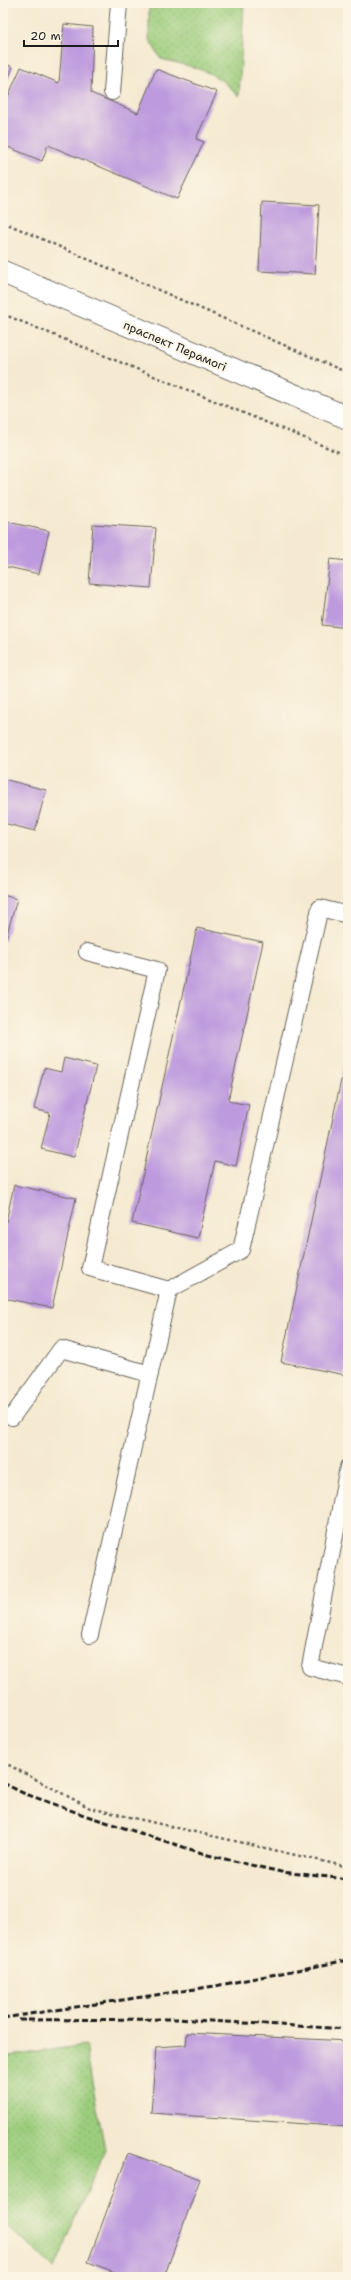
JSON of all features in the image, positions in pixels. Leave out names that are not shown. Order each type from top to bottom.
[{"type":"main road","name":"праспект Перамогі","points":[[3,272],[348,418]]},
{"type":"lane","points":[[112,92],[120,3]]},
{"type":"lane","points":[[87,952],[157,970],[90,1268],[169,1290],[240,1250],[320,908],[348,914]]},
{"type":"lane","points":[[90,1635],[169,1290]]},
{"type":"lane","points":[[12,1417],[61,1348],[150,1374]]},
{"type":"lane","points":[[348,1467],[310,1667],[348,1677]]},
{"type":"path","points":[[3,222],[348,373]]},
{"type":"path","points":[[3,314],[348,456]]},
{"type":"path","points":[[3,1762],[90,1808],[348,1867]]},
{"type":"green space","points":[[149,3],[244,3],[239,97],[213,75],[161,59],[149,39]]},
{"type":"green space","points":[[85,2045],[105,2149],[55,2268],[3,2223],[3,2057]]},
{"type":"building","points":[[64,24],[93,27],[91,93],[138,113],[156,69],[217,92],[196,139],[204,142],[177,199],[48,145],[42,161],[3,145],[3,108],[21,67],[59,83]]},
{"type":"building","points":[[3,63],[13,67],[3,92]]},
{"type":"building","points":[[262,202],[319,205],[315,274],[259,271]]},
{"type":"building","points":[[3,521],[49,531],[39,574],[3,566]]},
{"type":"building","points":[[93,524],[156,528],[151,588],[89,583]]},
{"type":"building","points":[[330,559],[348,561],[348,628],[322,625]]},
{"type":"building","points":[[3,779],[46,790],[35,831],[3,823]]},
{"type":"building","points":[[3,895],[17,899],[5,941],[3,940]]},
{"type":"building","points":[[197,928],[263,942],[228,1101],[249,1105],[236,1166],[215,1161],[198,1238],[132,1223]]},
{"type":"building","points":[[347,1052],[348,1363],[345,1375],[281,1362]]},
{"type":"building","points":[[64,1058],[96,1066],[74,1157],[41,1149],[50,1113],[34,1109],[44,1068],[61,1072]]},
{"type":"building","points":[[14,1185],[76,1198],[52,1308],[3,1298],[3,1235]]},
{"type":"building","points":[[187,2033],[348,2041],[348,2127],[151,2113],[156,2047],[186,2045]]},
{"type":"building","points":[[128,2153],[200,2179],[164,2277],[128,2277],[88,2262]]},
{"type":"railway","points":[[3,1783],[23,1793],[84,1815],[208,1855],[281,1872],[348,1879]]},
{"type":"railway","points":[[3,2018],[215,1986],[348,1960]]},
{"type":"railway","points":[[19,2020],[176,2019],[348,2029]]}]
